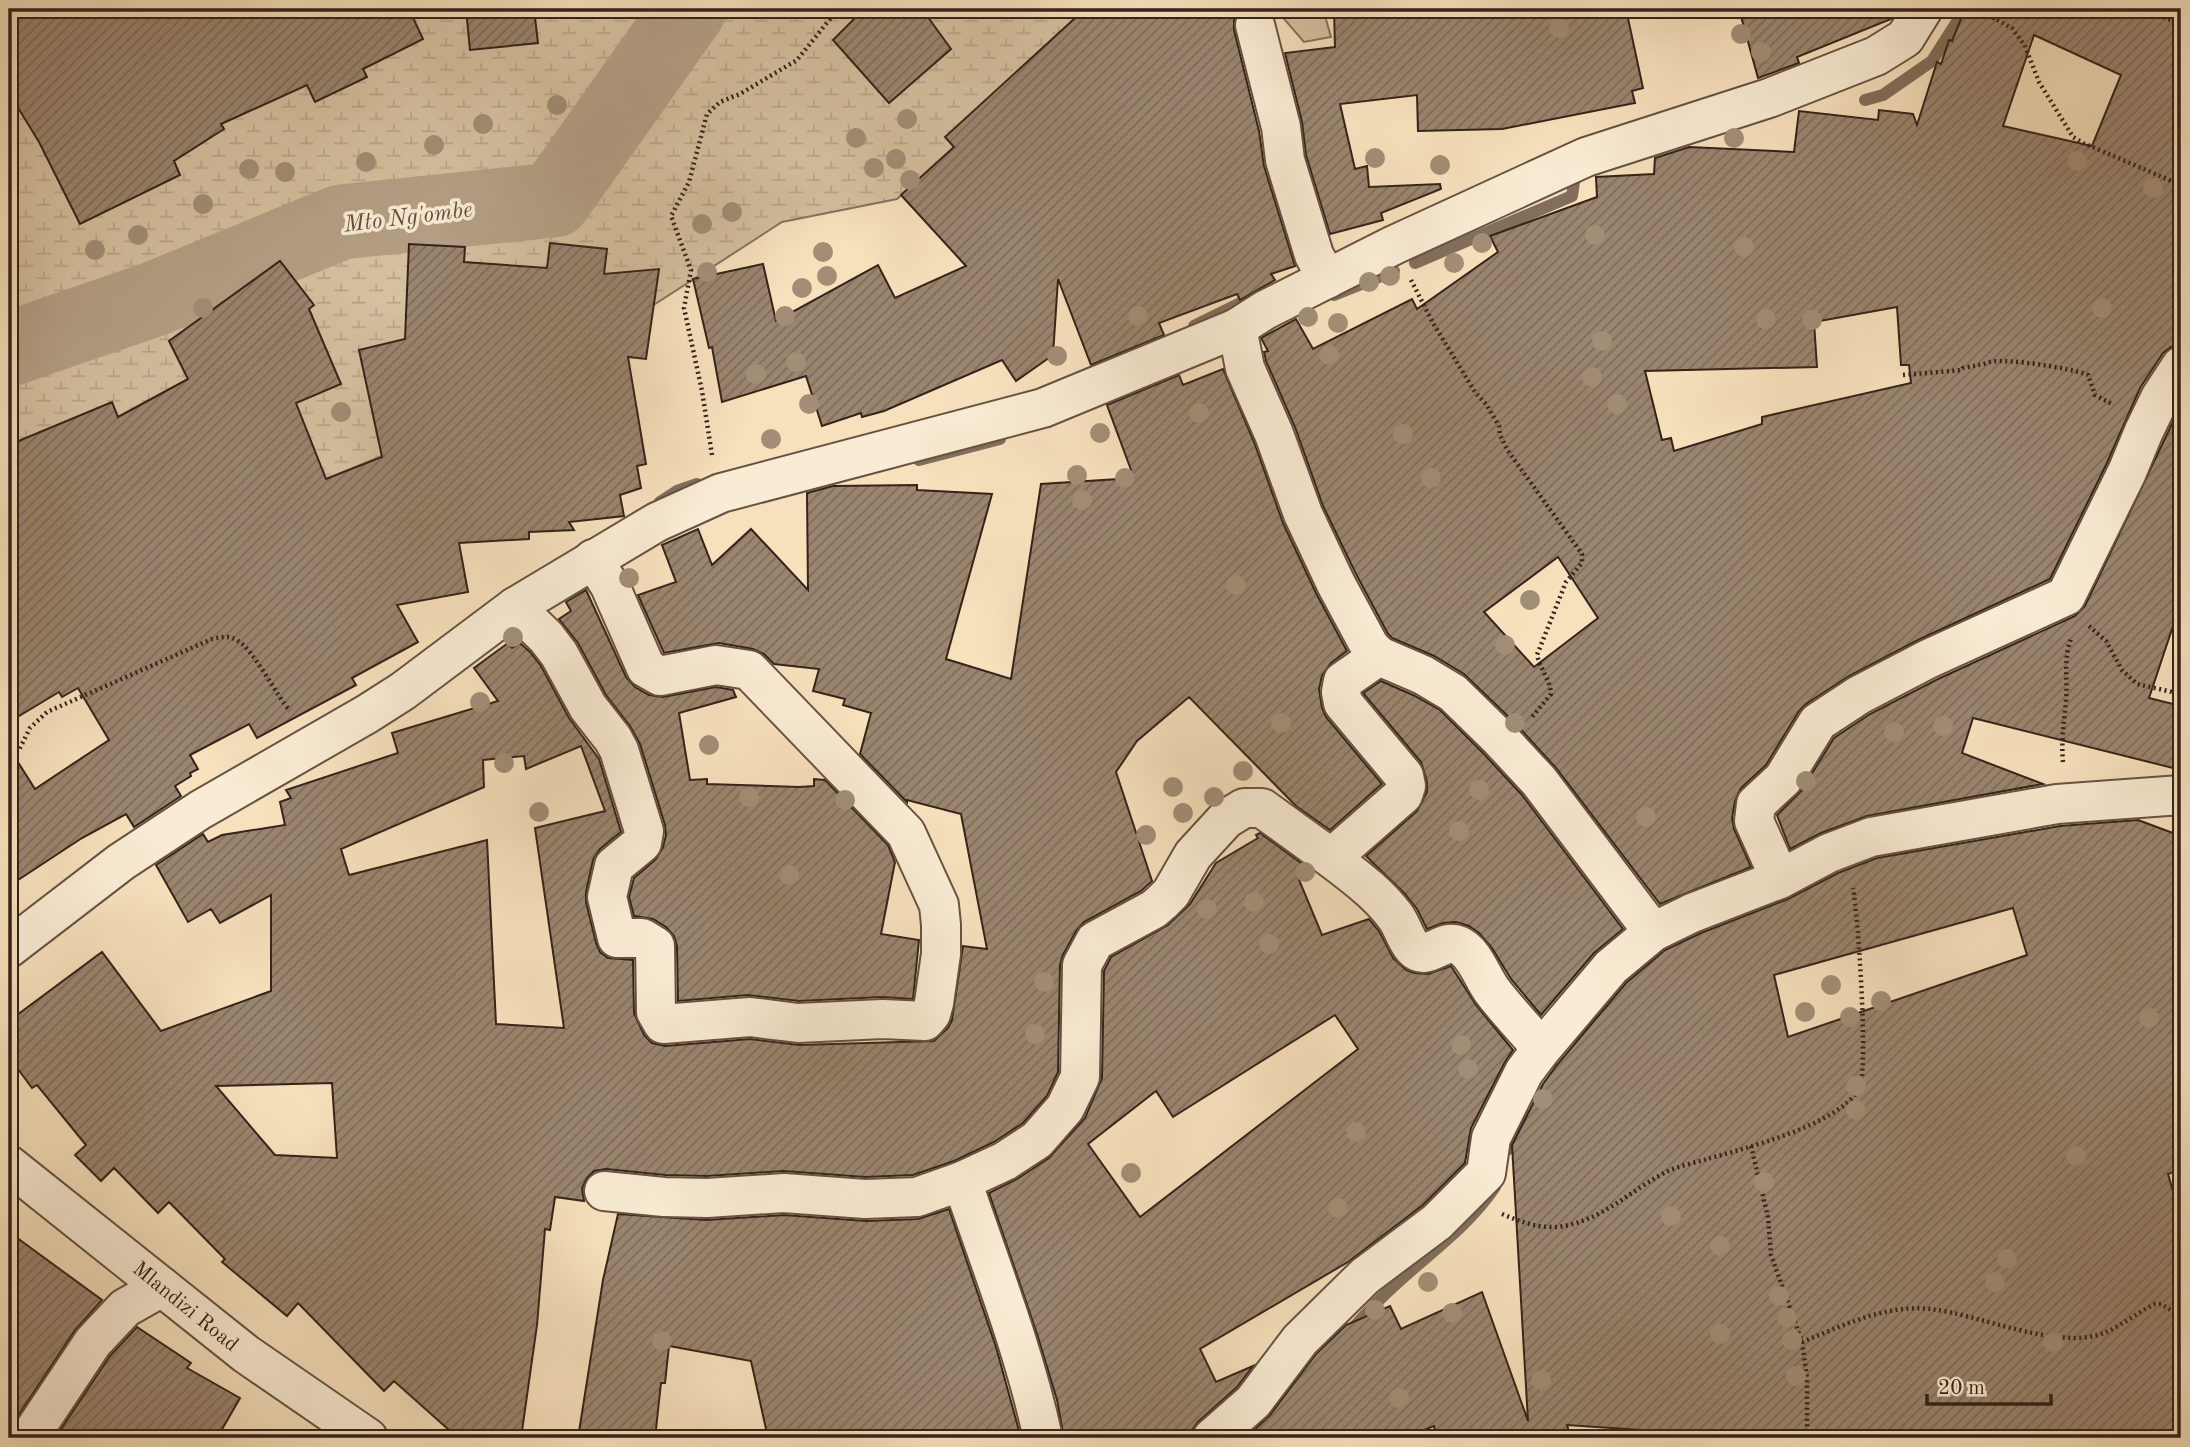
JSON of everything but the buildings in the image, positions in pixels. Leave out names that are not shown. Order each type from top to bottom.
[{"type":"street","points":[[9,948],[121,862],[200,810],[403,691],[515,607],[657,522],[721,493],[1043,408],[1237,328],[1265,310],[1394,245],[1586,157],[1769,97],[1876,56],[1905,38],[1923,9]]},
{"type":"street","points":[[1255,25],[1281,127],[1285,160],[1314,255],[1327,279]]},
{"type":"street","points":[[1237,328],[1245,368],[1274,434],[1303,514],[1370,647],[1378,656],[1423,675],[1453,693],[1500,739],[1539,782],[1653,932]]},
{"type":"street","points":[[1780,879],[1754,821],[1756,804],[1783,779],[1818,722],[1859,695],[1928,659],[2069,603],[2151,416],[2181,366]]},
{"type":"street","points":[[515,607],[546,637],[559,654],[583,698],[619,750],[644,831],[642,843],[614,866],[607,897],[617,938],[642,938],[656,946],[656,1012],[663,1024],[750,1017],[798,1023],[883,1019],[926,1021],[934,1003],[941,954],[939,905],[906,833],[749,670],[716,665],[660,677],[646,668],[610,586],[593,559]]},
{"type":"street","points":[[1331,858],[1403,795],[1406,786],[1404,776],[1343,704],[1340,692],[1343,681],[1378,656]]},
{"type":"street","points":[[1212,1438],[1253,1402],[1300,1340],[1365,1276],[1437,1222],[1486,1172],[1491,1138],[1524,1072],[1611,967],[1653,932],[1780,879],[1829,853],[1871,837],[2057,804],[2181,795]]},
{"type":"street","points":[[604,1191],[707,1198],[784,1193],[865,1199],[917,1197],[962,1181],[1005,1161],[1037,1140],[1065,1108],[1080,1076],[1082,965],[1095,941],[1162,902],[1171,893],[1194,855],[1226,820],[1244,808],[1262,808],[1373,891],[1396,918],[1413,948],[1420,953],[1430,953],[1446,944],[1457,944],[1468,952],[1491,989],[1535,1041],[1539,1052]]},
{"type":"street","name":"Mlandizi Road","points":[[9,1165],[246,1354],[368,1438]]},
{"type":"street","points":[[962,1181],[1005,1300],[1043,1438]]},
{"type":"street","points":[[29,1438],[93,1342],[125,1308],[162,1287]]},
{"type":"path","points":[[721,493],[684,308],[691,270],[671,216],[689,182],[707,114],[720,102],[740,94],[797,60],[838,9]]},
{"type":"path","points":[[1978,9],[2012,28],[2018,35],[2039,82],[2073,137],[2181,185]]},
{"type":"path","points":[[2143,9],[2181,24]]},
{"type":"path","points":[[1394,245],[1433,323],[1499,426],[1500,435],[1508,451],[1582,554],[1581,563],[1566,582],[1537,655],[1550,684],[1551,694],[1536,714],[1500,739]]},
{"type":"path","points":[[1903,374],[1962,370],[1990,362],[2056,368],[2088,375],[2095,395],[2114,405],[2151,416]]},
{"type":"path","points":[[2069,603],[2106,641],[2122,670],[2137,684],[2181,694]]},
{"type":"path","points":[[2057,804],[2064,772],[2061,741],[2066,699],[2067,649],[2077,625],[2069,603]]},
{"type":"path","points":[[9,761],[19,750],[30,728],[47,712],[212,639],[225,636],[240,641],[265,673],[284,704],[291,712],[299,713]]},
{"type":"path","points":[[1459,1198],[1534,1227],[1568,1226],[1606,1211],[1669,1170],[1751,1146],[1827,1116],[1850,1102],[1861,1086],[1861,981],[1854,889],[1847,871],[1829,853]]},
{"type":"path","points":[[1751,1146],[1768,1217],[1772,1255],[1802,1342],[1807,1378],[1807,1438]]},
{"type":"path","points":[[1802,1342],[1857,1320],[1910,1309],[1939,1310],[2020,1331],[2074,1338],[2103,1334],[2155,1304],[2161,1304],[2181,1317]]},
{"type":"green space","points":[[9,9],[1270,9],[1196,64],[983,121],[897,199],[782,222],[488,412],[196,533],[9,706]]},
{"type":"green space","points":[[1282,9],[1323,9],[1331,37],[1304,42],[1278,12]]},
{"type":"waterway","name":"Mto Ng'ombe","points":[[9,349],[154,299],[341,222],[554,200],[689,9]]},
{"type":"waterway","points":[[1865,100],[1883,95],[1932,61],[1960,17]]},
{"type":"waterway","points":[[1415,263],[1572,196],[1576,168]]},
{"type":"waterway","points":[[1334,295],[1394,271]]},
{"type":"waterway","points":[[1194,326],[1253,297]]},
{"type":"waterway","points":[[919,460],[1000,439]]},
{"type":"waterway","points":[[660,502],[677,491],[697,484]]},
{"type":"waterway","points":[[1580,1040],[1594,1020]]},
{"type":"waterway","points":[[1507,1150],[1510,1139],[1529,1116]]},
{"type":"waterway","points":[[1352,1329],[1388,1291],[1473,1215],[1495,1187]]},
{"type":"waterway","points":[[1271,1406],[1303,1375]]}]
